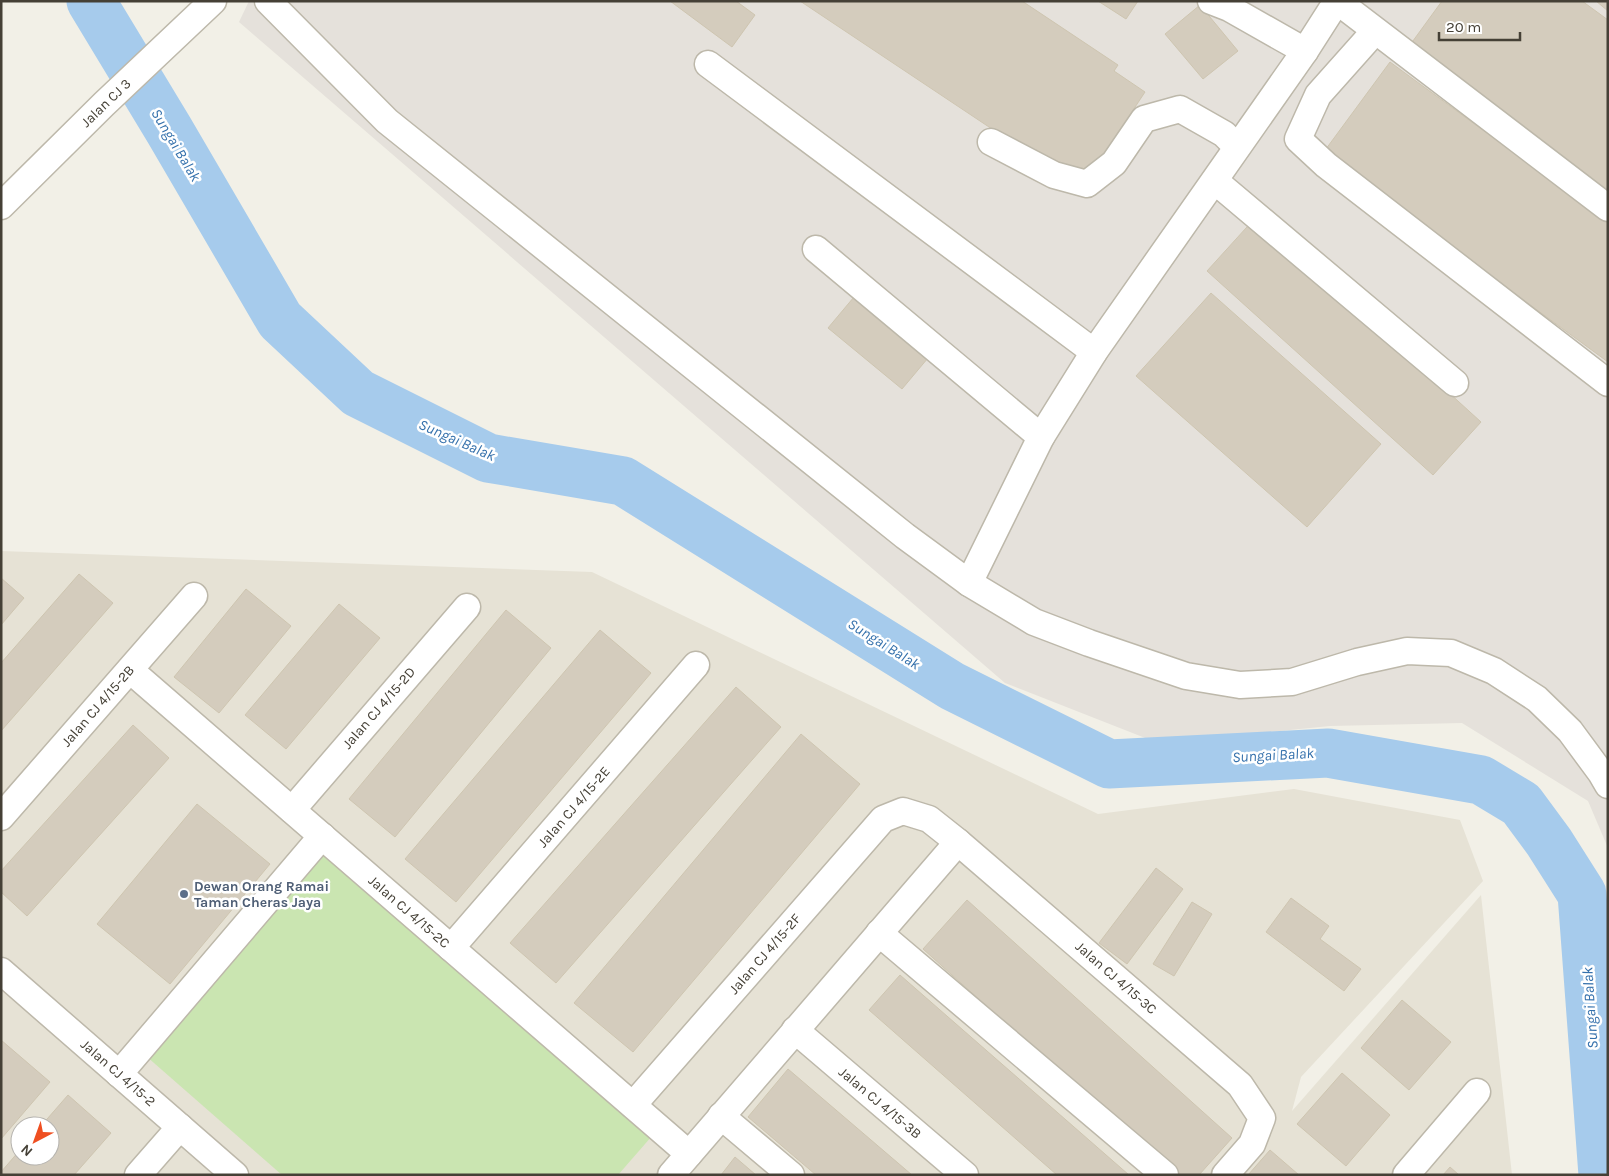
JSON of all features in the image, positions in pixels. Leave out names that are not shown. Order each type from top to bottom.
[{"type":"street","points":[[268,1],[387,121],[898,530],[969,582],[1034,622],[1089,644],[1186,676],[1240,685],[1292,682],[1356,662],[1407,651],[1451,653],[1494,671],[1537,699],[1570,731],[1605,772]]},
{"type":"street","points":[[1211,1],[1228,8],[1305,51]]},
{"type":"street","points":[[969,582],[1041,437],[1094,352],[1305,51],[1337,1],[1608,208]]},
{"type":"street","name":"Jalan CJ 3","points":[[1,206],[104,104],[211,4]]},
{"type":"street","points":[[1375,31],[1318,95],[1298,139],[1334,172],[1608,383]]},
{"type":"street","points":[[708,64],[1094,352]]},
{"type":"street","points":[[991,142],[1054,175],[1086,184],[1114,163],[1144,120],[1180,109],[1224,134],[1237,147]]},
{"type":"street","points":[[1214,181],[1455,383]]},
{"type":"street","points":[[816,249],[1041,437]]},
{"type":"street","name":"Jalan CJ 4/15-2B","points":[[1,817],[194,596]]},
{"type":"street","name":"Jalan CJ 4/15-2D","points":[[292,810],[467,607]]},
{"type":"street","name":"Jalan CJ 4/15-2E","points":[[452,948],[696,665]]},
{"type":"street","name":"Jalan CJ 4/15-2C","points":[[130,670],[689,1154]]},
{"type":"street","name":"Jalan CJ 4/15-3C","points":[[904,811],[929,820],[958,842],[1240,1085],[1262,1118],[1252,1144],[1225,1175]]},
{"type":"street","name":"Jalan CJ 4/15-2F","points":[[633,1105],[883,819],[904,811]]},
{"type":"street","points":[[119,1074],[322,836]]},
{"type":"street","points":[[671,1175],[958,842]]},
{"type":"street","points":[[879,933],[1164,1175]]},
{"type":"street","name":"Jalan CJ 4/15-2","points":[[6,985],[119,1074],[234,1175]]},
{"type":"street","name":"Jalan CJ 4/15-3B","points":[[795,1030],[965,1175]]},
{"type":"street","points":[[1406,1175],[1477,1092]]},
{"type":"street","points":[[721,1116],[791,1175]]},
{"type":"street","points":[[138,1175],[180,1127]]},
{"type":"shaded area","points":[[249,1],[1608,1],[1608,848],[1588,801],[1462,723],[1330,726],[1158,743],[1005,683],[239,22]]},
{"type":"shaded area","points":[[1,551],[592,572],[1098,814],[1294,789],[1460,820],[1483,881],[1301,1077],[1292,1111],[1481,895],[1512,1175],[1,1175]]},
{"type":"green space","points":[[326,851],[652,1136],[618,1175],[282,1175],[146,1056]]},
{"type":"building","points":[[670,1],[736,1],[755,15],[732,47]]},
{"type":"building","points":[[800,1],[1022,1],[1118,65],[1114,71],[1145,92],[1086,181],[1054,159],[1049,167]]},
{"type":"building","points":[[1098,1],[1138,1],[1126,19]]},
{"type":"building","points":[[1442,1],[1582,1],[1608,20],[1608,194],[1410,45]]},
{"type":"building","points":[[1596,1],[1608,1],[1608,11]]},
{"type":"building","points":[[1200,5],[1238,51],[1203,79],[1165,34]]},
{"type":"building","points":[[1390,62],[1608,222],[1608,362],[1323,153]]},
{"type":"building","points":[[1256,217],[1481,422],[1433,475],[1207,271]]},
{"type":"building","points":[[1211,293],[1381,444],[1307,527],[1136,376]]},
{"type":"building","points":[[854,297],[928,358],[902,389],[828,328]]},
{"type":"building","points":[[79,574],[113,603],[1,731],[1,663]]},
{"type":"building","points":[[1,578],[24,598],[1,625]]},
{"type":"building","points":[[246,589],[291,626],[219,713],[174,677]]},
{"type":"building","points":[[339,604],[380,638],[286,749],[245,715]]},
{"type":"building","points":[[506,610],[551,648],[395,837],[349,799]]},
{"type":"building","points":[[600,630],[651,673],[456,902],[405,859]]},
{"type":"building","points":[[736,687],[781,727],[556,983],[510,943]]},
{"type":"building","points":[[133,725],[169,758],[27,916],[1,892],[1,871]]},
{"type":"building","points":[[801,734],[860,784],[633,1052],[574,1003]]},
{"type":"building","name":"Dewan Orang Ramai Taman Cheras Jaya","points":[[197,804],[270,864],[170,984],[97,924]]},
{"type":"building","points":[[1156,868],[1183,889],[1127,964],[1099,943]]},
{"type":"building","points":[[1291,898],[1329,926],[1320,939],[1361,969],[1344,991],[1266,932]]},
{"type":"building","points":[[967,900],[1232,1138],[1199,1175],[1175,1175],[923,949]]},
{"type":"building","points":[[1192,902],[1212,914],[1174,976],[1153,964]]},
{"type":"building","points":[[900,975],[1129,1175],[1057,1175],[869,1010]]},
{"type":"building","points":[[1402,1000],[1451,1042],[1409,1090],[1361,1048]]},
{"type":"building","points":[[1,1040],[50,1082],[21,1116],[10,1116],[10,1129],[1,1139]]},
{"type":"building","points":[[788,1069],[912,1175],[816,1175],[748,1117]]},
{"type":"building","points":[[1342,1073],[1390,1115],[1346,1166],[1297,1124]]},
{"type":"building","points":[[68,1095],[111,1133],[74,1175],[1,1175],[1,1172],[10,1162],[10,1166],[60,1166],[60,1116],[50,1116]]},
{"type":"building","points":[[1270,1150],[1299,1175],[1248,1175]]},
{"type":"building","points":[[735,1157],[756,1175],[721,1175]]},
{"type":"building","points":[[1450,1167],[1459,1175],[1443,1175]]},
{"type":"waterway","name":"Sungai Balak","points":[[91,1],[280,320],[358,393],[488,458],[623,481],[952,686],[1109,764],[1328,753],[1481,780],[1521,804],[1549,842],[1582,894],[1603,1175]]},
{"type":"place","name":"Dewan Orang Ramai Taman Cheras Jaya","points":[[184,894]]}]
